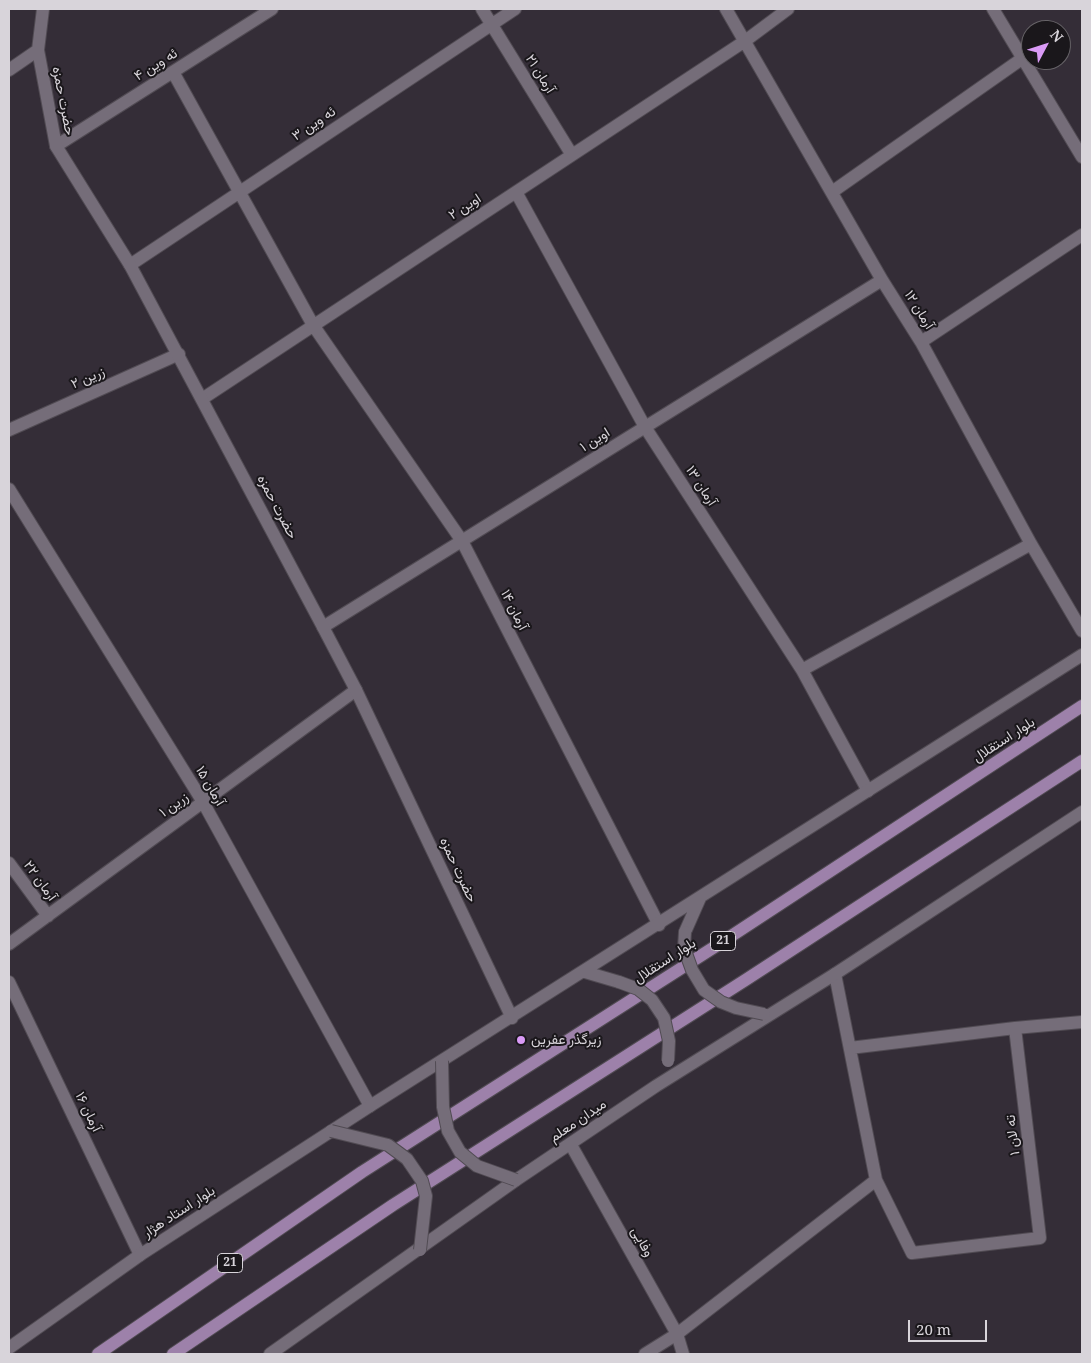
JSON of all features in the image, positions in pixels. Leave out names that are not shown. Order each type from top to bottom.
[{"type":"main road","name":"بلوار استقلال","points":[[98,1354],[362,1172],[716,946],[1082,706]]},
{"type":"main road","points":[[174,1354],[393,1204],[747,979],[1082,760]]},
{"type":"street","name":"حضرت حمزه","points":[[43,9],[38,50],[56,146],[130,265],[324,627],[356,690],[512,1018]]},
{"type":"street","name":"ئه وین ۴","points":[[56,146],[272,9]]},
{"type":"street","name":"آرمان ۲۱","points":[[482,9],[572,155]]},
{"type":"street","name":"ئه وین ۳","points":[[130,265],[515,9]]},
{"type":"street","name":"آرمان ۱۲","points":[[726,9],[882,280],[921,342],[1031,544],[1082,631]]},
{"type":"street","name":"اوین ۲","points":[[202,399],[745,41],[788,9]]},
{"type":"street","points":[[993,9],[1021,55]]},
{"type":"street","points":[[9,70],[38,50]]},
{"type":"street","points":[[832,192],[1021,59]]},
{"type":"street","points":[[1030,70],[1082,157]]},
{"type":"street","name":"آرمان ۱۴","points":[[173,72],[313,326],[462,541],[659,925]]},
{"type":"street","name":"آرمان ۱۳","points":[[516,192],[645,427],[802,670],[868,792]]},
{"type":"street","points":[[921,342],[1082,235]]},
{"type":"street","name":"اوین ۱","points":[[324,627],[882,280]]},
{"type":"street","name":"زرین ۲","points":[[9,430],[179,354]]},
{"type":"street","name":"آرمان ۱۵","points":[[9,489],[203,802],[370,1106]]},
{"type":"street","points":[[802,670],[1031,544]]},
{"type":"street","points":[[516,1180],[477,1166],[460,1152],[448,1131],[443,1107],[442,1061],[1082,656]]},
{"type":"street","name":"زرین ۱","points":[[9,944],[356,690]]},
{"type":"street","name":"میدان معلم","points":[[516,1180],[656,1086],[835,974],[1082,812]]},
{"type":"street","name":"آرمان ۲۲","points":[[9,863],[48,916]]},
{"type":"street","points":[[700,898],[685,932],[684,948],[692,970],[704,990],[721,1002],[736,1008],[769,1014]]},
{"type":"street","points":[[585,972],[638,989],[652,1000],[664,1018],[669,1041],[668,1061],[656,1086]]},
{"type":"street","points":[[645,1354],[677,1334],[876,1180],[835,974]]},
{"type":"street","name":"آرمان ۱۶","points":[[9,982],[140,1255]]},
{"type":"street","points":[[850,1048],[1082,1022]]},
{"type":"street","name":"ته لان ۱","points":[[876,1180],[912,1253],[1040,1238],[1015,1028]]},
{"type":"street","name":"بلوار استاد هژار","points":[[9,1348],[140,1255],[442,1061]]},
{"type":"street","points":[[331,1131],[388,1145],[408,1159],[422,1181],[426,1196],[420,1250]]},
{"type":"street","name":"وفایی","points":[[570,1145],[677,1334],[683,1354]]},
{"type":"street","points":[[270,1354],[420,1250],[516,1180]]},
{"type":"place","name":"زیرگذر عفرین","points":[[521,1040]]}]
